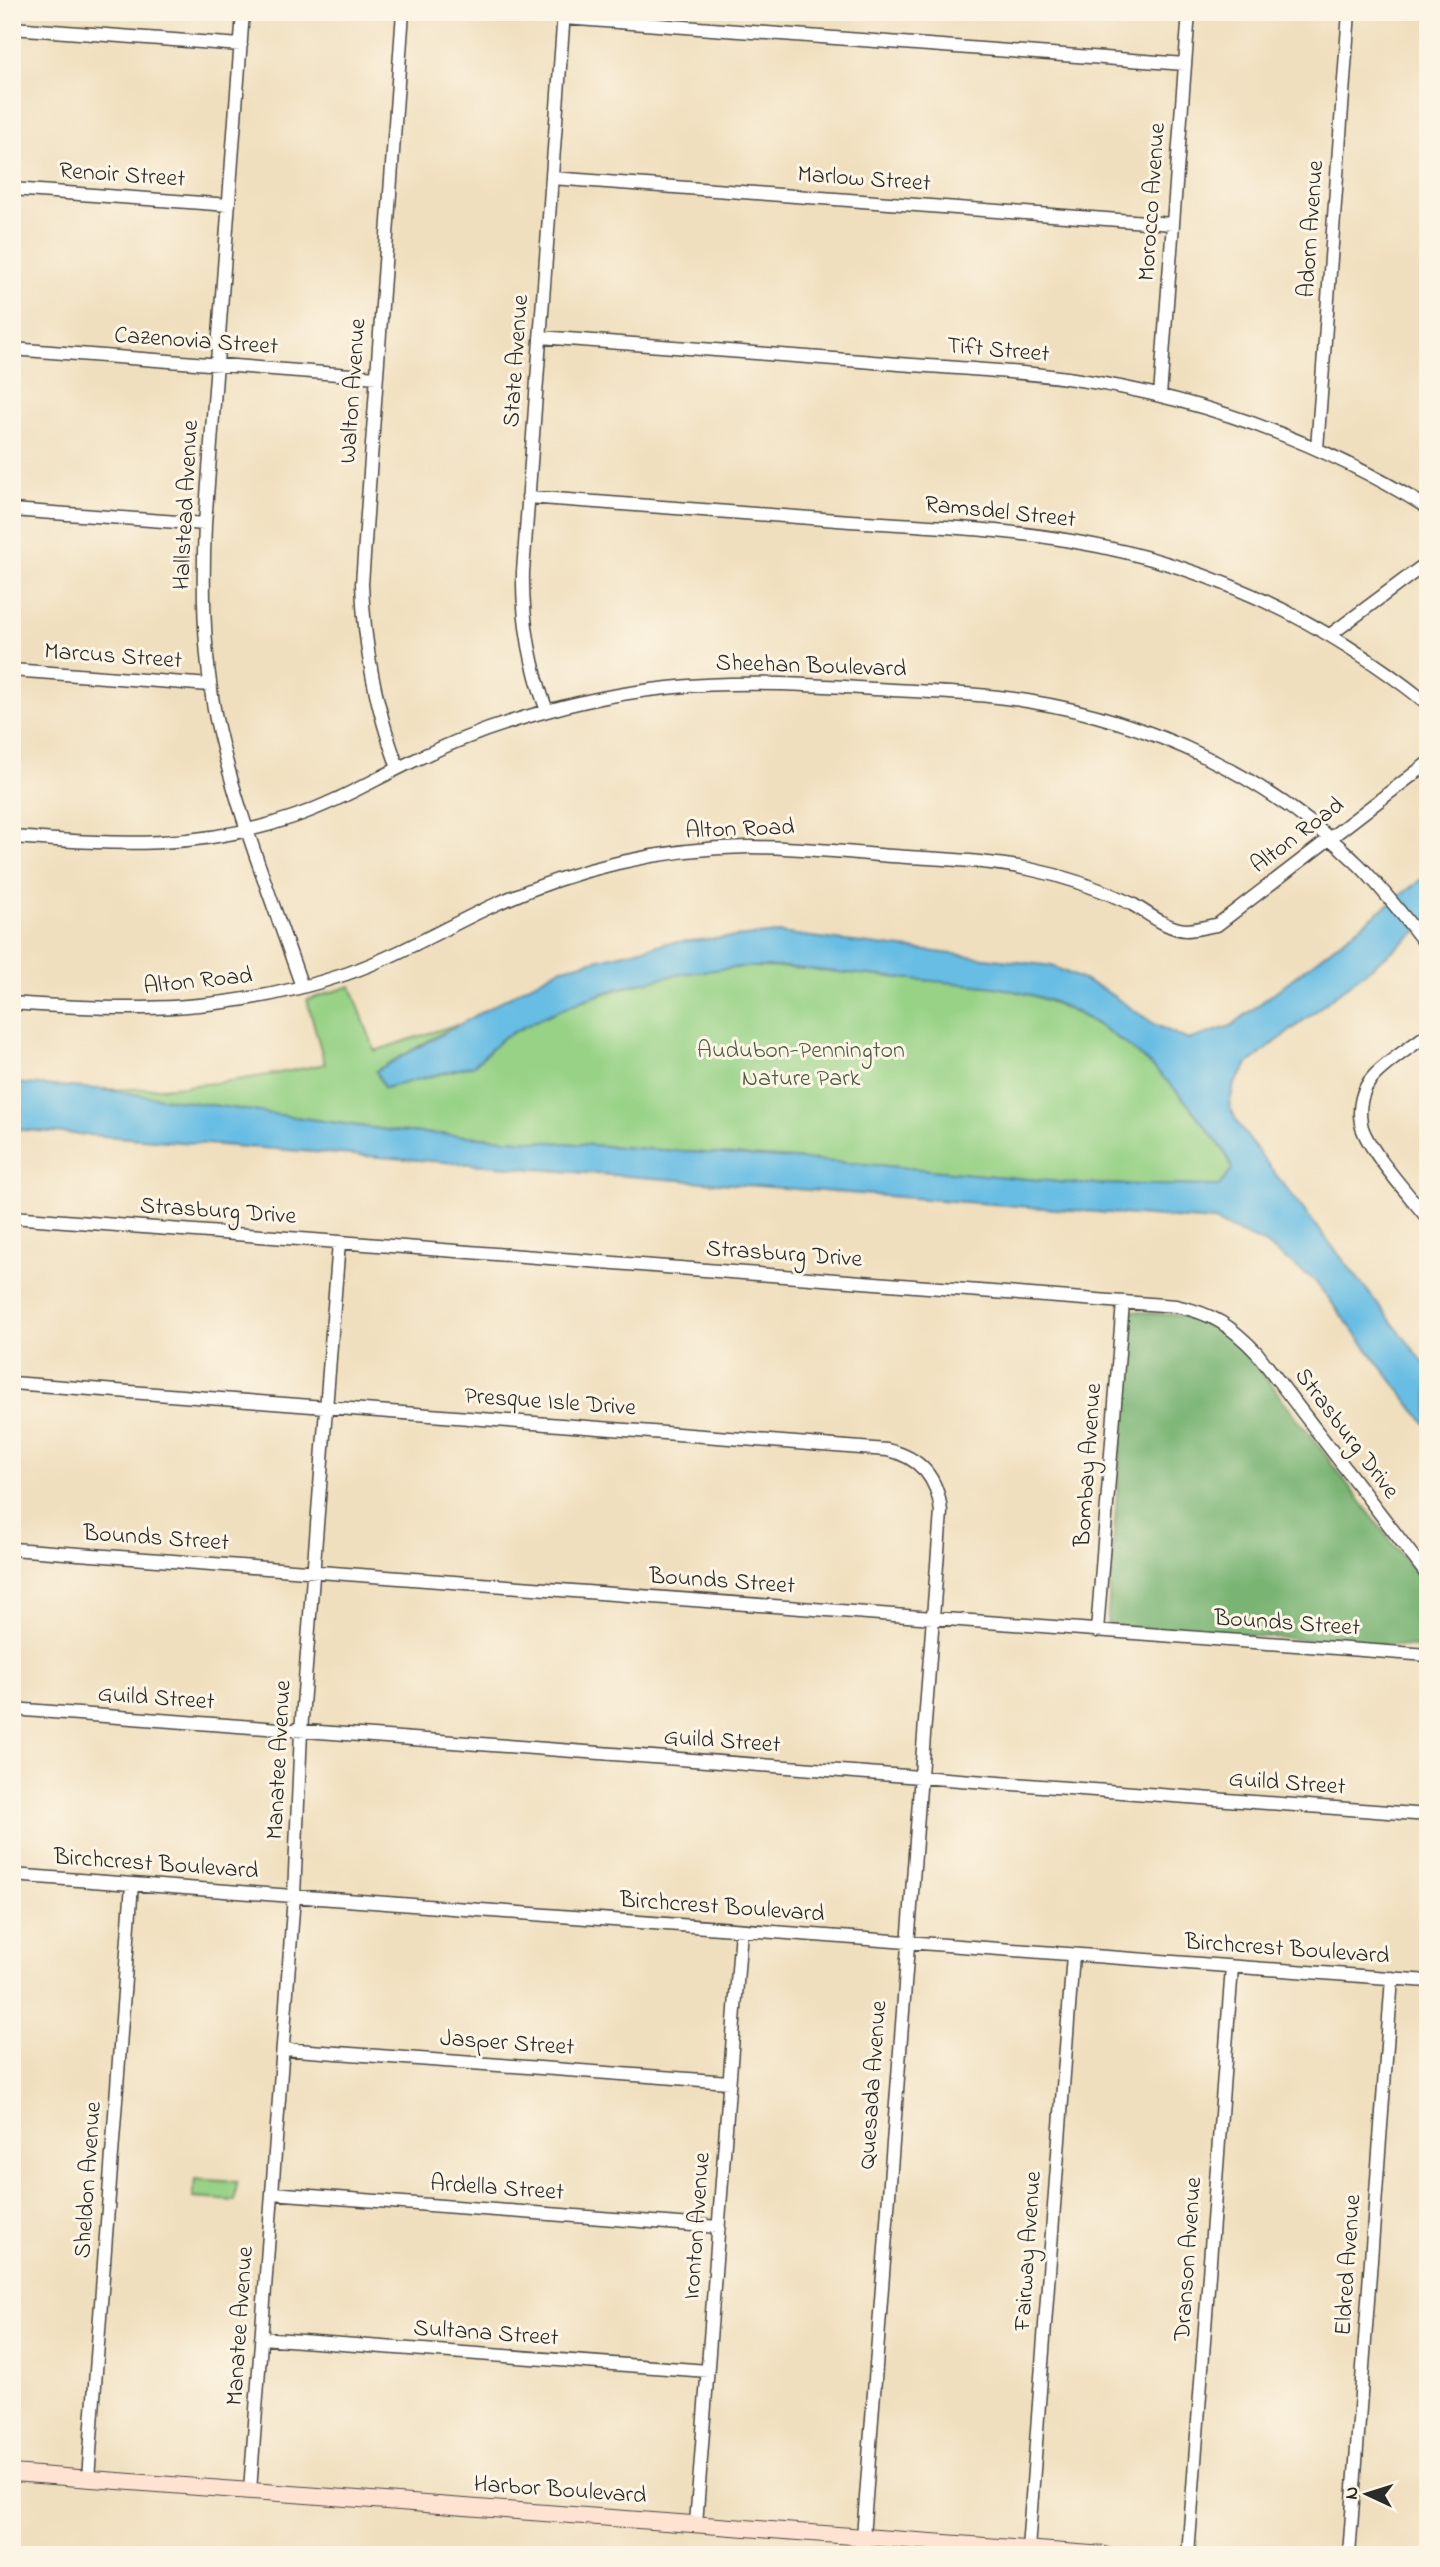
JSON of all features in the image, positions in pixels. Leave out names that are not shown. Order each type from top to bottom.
[{"type":"street","name":"Hallstead Avenue","points":[[243,12],[205,524],[203,606],[210,685],[224,752],[302,987]]},
{"type":"street","name":"Walton Avenue","points":[[398,768],[383,728],[373,686],[363,610],[363,558],[404,12]]},
{"type":"street","name":"Morocco Avenue","points":[[1160,396],[1189,12]]},
{"type":"street","name":"Adorn Avenue","points":[[1317,449],[1349,12]]},
{"type":"street","points":[[564,15],[1185,64]]},
{"type":"street","name":"State Avenue","points":[[547,711],[532,665],[523,613],[523,572],[564,15]]},
{"type":"street","points":[[12,28],[241,45]]},
{"type":"street","name":"Marlow Street","points":[[552,178],[1173,224]]},
{"type":"street","name":"Renoir Street","points":[[12,189],[229,205]]},
{"type":"street","name":"Tift Street","points":[[540,337],[1034,374],[1097,383],[1160,396],[1242,420],[1317,449],[1428,508]]},
{"type":"street","name":"Cazenovia Street","points":[[12,349],[377,377]]},
{"type":"street","name":"Ramsdel Street","points":[[528,497],[1000,532],[1071,540],[1199,573],[1272,604],[1371,661],[1428,704]]},
{"type":"street","points":[[12,510],[205,524]]},
{"type":"street","points":[[1330,635],[1428,562]]},
{"type":"street","name":"Marcus Street","points":[[12,670],[210,685]]},
{"type":"street","name":"Sheehan Boulevard","points":[[12,837],[144,844],[190,841],[249,830],[324,806],[398,768],[468,737],[547,711],[649,689],[746,682],[788,682],[1023,700],[1103,717],[1181,745],[1254,783],[1330,838],[1390,899],[1424,943]]},
{"type":"street","name":"Alton Road","points":[[12,1003],[113,1010],[160,1009],[252,999],[302,987],[390,957],[495,905],[556,881],[630,860],[716,849],[793,848],[1008,866],[1052,874],[1094,888],[1171,926],[1187,930],[1217,925],[1428,763]]},
{"type":"street","points":[[1428,1034],[1372,1078],[1363,1091],[1360,1104],[1361,1124],[1369,1142],[1428,1219]]},
{"type":"street","name":"Strasburg Drive","points":[[12,1217],[1177,1306],[1217,1319],[1235,1331],[1257,1353],[1428,1576]]},
{"type":"street","name":"Manatee Avenue","points":[[250,2491],[294,1896],[301,1731],[339,1242]]},
{"type":"street","name":"Bombay Avenue","points":[[1097,1631],[1123,1302]]},
{"type":"street","name":"Presque Isle Drive","points":[[12,1383],[902,1453],[927,1470],[940,1498],[932,1619]]},
{"type":"street","name":"Bounds Street","points":[[12,1549],[1428,1655]]},
{"type":"street","name":"Quesada Avenue","points":[[862,2555],[932,1619]]},
{"type":"street","name":"Guild Street","points":[[12,1709],[1428,1815]]},
{"type":"street","name":"Birchcrest Boulevard","points":[[12,1875],[1428,1981]]},
{"type":"street","name":"Sheldon Avenue","points":[[88,2479],[132,1884]]},
{"type":"street","name":"Ironton Avenue","points":[[696,2524],[741,1930]]},
{"type":"street","name":"Fairway Avenue","points":[[1028,2549],[1073,1955]]},
{"type":"street","name":"Dranson Avenue","points":[[1188,2555],[1232,1967]]},
{"type":"street","name":"Eldred Avenue","points":[[1349,2555],[1392,1978]]},
{"type":"street","name":"Jasper Street","points":[[283,2049],[729,2082]]},
{"type":"street","name":"Ardella Street","points":[[272,2193],[719,2227]]},
{"type":"street","name":"Sultana Street","points":[[261,2338],[708,2371]]},
{"type":"street","name":"Harbor Boulevard","points":[[12,2473],[1105,2555]]},
{"type":"green space","name":"Audubon-Pennington Nature Park","points":[[741,967],[778,967],[974,984],[1007,989],[1048,1001],[1121,1040],[1163,1076],[1218,1142],[1232,1170],[1219,1186],[1080,1184],[877,1165],[394,1131],[98,1089],[212,1083],[325,1064],[307,1000],[351,986],[375,1051],[457,1024],[376,1071],[385,1088],[474,1065],[504,1037],[586,999],[654,979]]},
{"type":"green space","points":[[1131,1311],[1184,1316],[1222,1331],[1249,1355],[1428,1590],[1428,1648],[1107,1626]]},
{"type":"green space","points":[[195,2179],[237,2182],[235,2201],[193,2198]]},
{"type":"water","points":[[1428,874],[1428,923],[1249,1063],[1234,1085],[1229,1106],[1240,1127],[1266,1162],[1428,1368],[1428,1427],[1314,1280],[1264,1243],[1214,1221],[12,1129],[12,1083],[98,1089],[394,1131],[877,1165],[1080,1184],[1219,1186],[1232,1170],[1224,1151],[1175,1089],[1141,1056],[1104,1029],[1063,1006],[996,987],[785,967],[741,967],[680,974],[619,988],[543,1017],[504,1037],[474,1065],[384,1088],[376,1071],[559,969],[666,943],[779,933],[1052,966],[1101,988],[1156,1025],[1188,1040],[1231,1026]]}]
